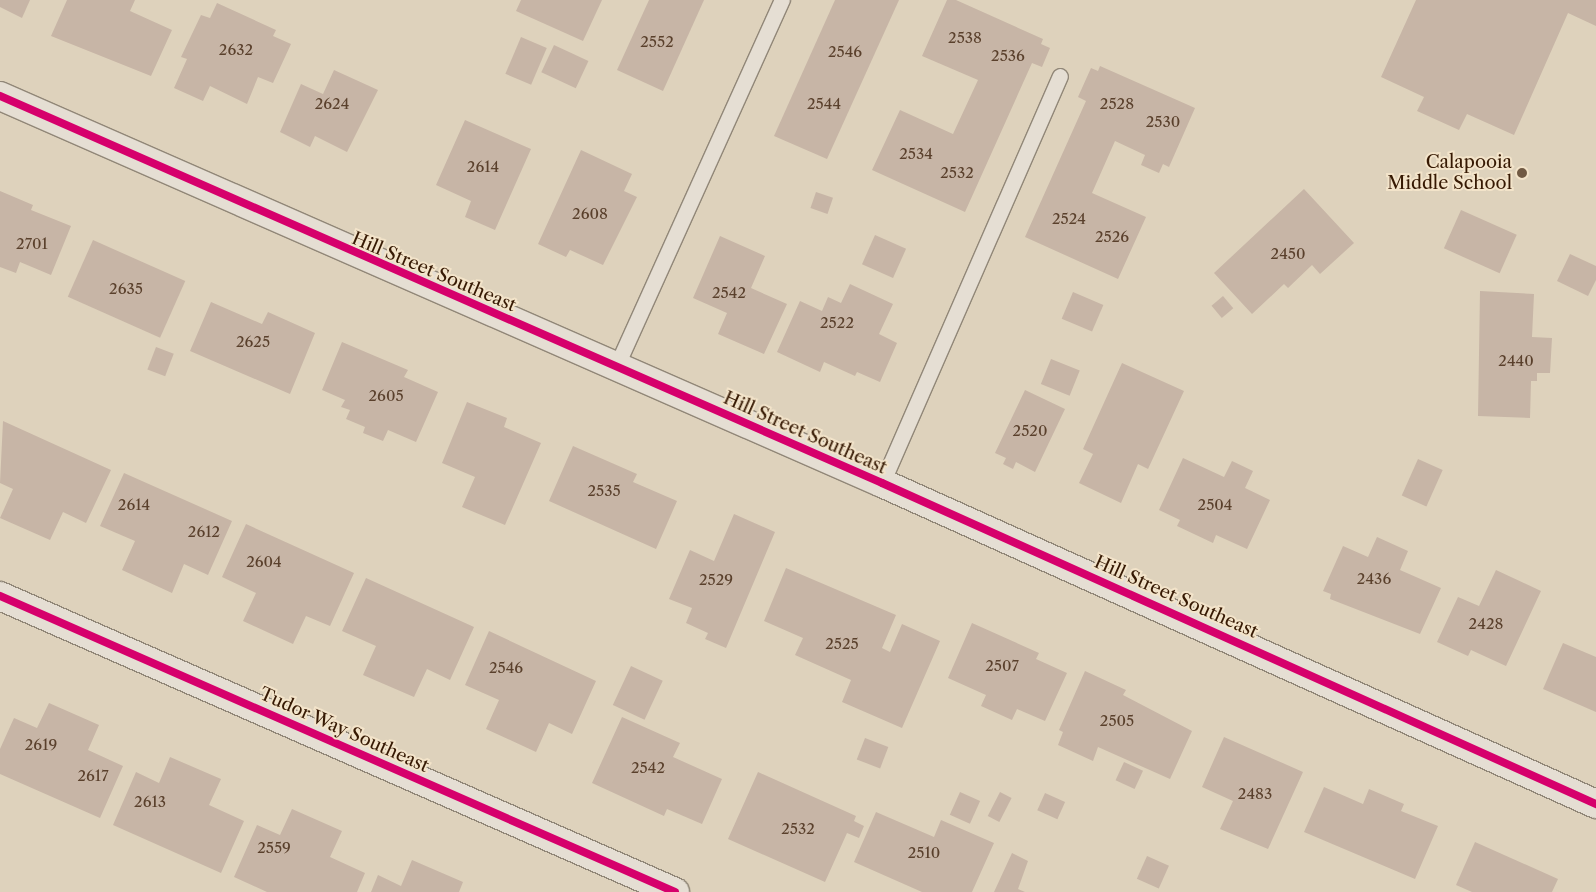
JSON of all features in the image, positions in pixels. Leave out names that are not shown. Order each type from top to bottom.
[{"type":"street","name":"Hill Street Southeast","points":[[0,96],[882,483],[1596,804]]},
{"type":"street","name":"Tudor Way Southeast","points":[[0,596],[675,892]]},
{"type":"lane","points":[[616,367],[782,0]]},
{"type":"lane","points":[[882,483],[1060,76]]},
{"type":"building","points":[[0,0],[30,0],[22,18],[0,7]]},
{"type":"building","points":[[67,0],[135,0],[130,11],[172,30],[151,76],[51,36]]},
{"type":"building","points":[[521,0],[602,0],[583,41],[516,11]]},
{"type":"building","points":[[649,0],[704,0],[663,91],[617,70]]},
{"type":"building","points":[[835,0],[899,0],[827,159],[774,136]]},
{"type":"building","points":[[947,0],[956,0],[1043,39],[1041,44],[1050,48],[1042,67],[1032,63],[965,212],[872,170],[900,110],[953,134],[978,80],[922,56]]},
{"type":"building","points":[[1416,0],[1596,0],[1596,26],[1568,13],[1514,135],[1467,114],[1459,130],[1417,111],[1424,97],[1381,77]]},
{"type":"building","points":[[217,3],[276,30],[273,36],[291,44],[273,83],[258,77],[247,104],[210,86],[203,101],[174,88],[187,59],[181,57],[201,15],[210,18]]},
{"type":"building","points":[[521,37],[547,48],[531,85],[505,74]]},
{"type":"building","points":[[554,45],[588,61],[576,88],[541,72]]},
{"type":"building","points":[[1100,66],[1195,108],[1169,167],[1163,164],[1159,173],[1141,165],[1145,155],[1115,141],[1092,193],[1146,217],[1118,279],[1025,237],[1086,101],[1078,97],[1091,68],[1098,71]]},
{"type":"building","points":[[334,70],[378,90],[347,152],[315,136],[310,147],[280,132],[301,84],[323,94]]},
{"type":"building","points":[[465,120],[531,149],[495,230],[465,217],[471,201],[436,185]]},
{"type":"building","points":[[581,150],[632,174],[624,191],[637,197],[603,265],[570,250],[566,257],[538,244]]},
{"type":"building","points":[[1304,189],[1354,243],[1320,274],[1312,265],[1288,288],[1284,284],[1252,314],[1214,273]]},
{"type":"building","points":[[0,191],[33,205],[31,210],[71,226],[51,275],[20,262],[16,273],[0,267]]},
{"type":"building","points":[[816,192],[833,198],[827,214],[810,208]]},
{"type":"building","points":[[1461,210],[1517,235],[1500,273],[1444,248]]},
{"type":"building","points":[[875,235],[906,249],[893,278],[862,264]]},
{"type":"building","points":[[720,236],[765,256],[751,288],[787,304],[764,354],[718,334],[727,313],[693,298]]},
{"type":"building","points":[[93,240],[185,281],[160,338],[68,297]]},
{"type":"building","points":[[1570,254],[1596,266],[1596,280],[1588,296],[1557,281]]},
{"type":"building","points":[[850,284],[893,304],[879,334],[897,343],[880,382],[857,372],[855,376],[824,362],[820,372],[777,352],[800,301],[822,311],[828,297],[841,303]]},
{"type":"building","points":[[1480,291],[1534,294],[1532,337],[1552,338],[1550,373],[1537,373],[1537,381],[1531,381],[1530,418],[1478,416]]},
{"type":"building","points":[[1073,292],[1103,305],[1092,332],[1062,319]]},
{"type":"building","points":[[1223,296],[1233,308],[1222,318],[1212,306]]},
{"type":"building","points":[[211,302],[262,324],[268,312],[315,333],[290,394],[190,351]]},
{"type":"building","points":[[342,342],[408,370],[404,377],[438,392],[416,442],[388,430],[383,441],[363,433],[365,427],[346,419],[350,410],[341,407],[345,400],[322,390]]},
{"type":"building","points":[[156,347],[174,354],[165,376],[147,369]]},
{"type":"building","points":[[1051,359],[1080,371],[1070,396],[1041,384]]},
{"type":"building","points":[[1122,363],[1184,391],[1148,469],[1138,464],[1121,503],[1079,483],[1093,454],[1083,449]]},
{"type":"building","points":[[1025,390],[1065,409],[1035,472],[1016,462],[1013,469],[1003,464],[1006,458],[995,453]]},
{"type":"building","points":[[467,402],[507,418],[504,427],[541,443],[505,525],[462,507],[475,477],[442,463]]},
{"type":"building","points":[[3,421],[111,470],[86,523],[63,512],[50,540],[0,518],[13,489],[0,483]]},
{"type":"building","points":[[573,446],[637,474],[633,482],[677,501],[656,549],[549,501]]},
{"type":"building","points":[[1183,458],[1224,477],[1232,461],[1253,471],[1245,488],[1270,500],[1247,549],[1216,535],[1213,543],[1177,526],[1180,520],[1159,510]]},
{"type":"building","points":[[1418,459],[1443,470],[1426,507],[1402,496]]},
{"type":"building","points":[[124,473],[232,521],[208,575],[184,564],[172,593],[122,570],[135,541],[100,526]]},
{"type":"building","points":[[734,514],[775,532],[726,648],[705,639],[708,633],[686,623],[692,608],[669,599],[690,550],[714,561]]},
{"type":"building","points":[[246,524],[354,573],[330,626],[306,616],[293,644],[243,621],[256,593],[222,577]]},
{"type":"building","points":[[1377,537],[1408,551],[1400,570],[1441,588],[1420,634],[1330,599],[1331,594],[1323,591],[1343,546],[1368,557]]},
{"type":"building","points":[[786,568],[896,615],[882,648],[890,652],[902,624],[940,641],[902,728],[842,702],[851,680],[795,655],[803,638],[764,621]]},
{"type":"building","points":[[1496,570],[1541,591],[1506,666],[1471,650],[1468,656],[1437,642],[1458,597],[1479,606]]},
{"type":"building","points":[[366,578],[474,627],[450,680],[427,669],[414,697],[363,675],[376,646],[342,631]]},
{"type":"building","points":[[972,623],[1039,653],[1036,659],[1067,673],[1045,721],[1017,709],[1012,720],[981,706],[986,695],[948,678]]},
{"type":"building","points":[[489,631],[596,681],[572,734],[549,723],[536,752],[486,729],[499,700],[465,685]]},
{"type":"building","points":[[1563,643],[1596,657],[1596,712],[1543,689]]},
{"type":"building","points":[[631,666],[663,681],[645,720],[613,705]]},
{"type":"building","points":[[1085,671],[1126,690],[1123,695],[1192,731],[1170,779],[1098,747],[1093,761],[1058,745],[1063,732],[1059,730]]},
{"type":"building","points":[[49,703],[99,725],[88,750],[123,766],[100,818],[0,774],[0,749],[14,718],[37,728]]},
{"type":"building","points":[[622,717],[680,743],[673,757],[722,779],[702,824],[667,809],[664,816],[592,783]]},
{"type":"building","points":[[1224,737],[1303,772],[1268,849],[1220,829],[1233,801],[1202,787]]},
{"type":"building","points":[[865,738],[888,747],[880,768],[857,759]]},
{"type":"building","points":[[170,757],[221,779],[209,805],[244,821],[221,873],[113,825],[136,772],[159,783]]},
{"type":"building","points":[[1124,762],[1143,771],[1135,789],[1116,780]]},
{"type":"building","points":[[758,772],[856,816],[854,821],[864,826],[859,838],[847,833],[825,882],[728,839]]},
{"type":"building","points":[[1324,787],[1363,804],[1369,789],[1404,804],[1401,811],[1438,826],[1415,879],[1304,832]]},
{"type":"building","points":[[960,792],[980,801],[970,824],[950,815]]},
{"type":"building","points":[[1000,792],[1012,798],[999,822],[988,816]]},
{"type":"building","points":[[1045,793],[1065,802],[1057,819],[1037,810]]},
{"type":"building","points":[[292,809],[342,831],[330,857],[365,873],[357,892],[267,892],[234,877],[257,825],[280,835]]},
{"type":"building","points":[[876,812],[934,837],[941,820],[994,843],[972,892],[922,892],[854,862]]},
{"type":"building","points":[[1475,842],[1558,879],[1552,892],[1472,892],[1456,885]]},
{"type":"building","points":[[1012,853],[1028,861],[1018,889],[1025,892],[994,892]]},
{"type":"building","points":[[1147,856],[1169,866],[1159,889],[1137,879]]},
{"type":"building","points":[[412,860],[463,882],[459,892],[371,892],[378,875],[401,886]]},
{"type":"cycle path","points":[[0,96],[882,483],[1596,804]]},
{"type":"cycle path","points":[[0,596],[675,892]]},
{"type":"place","name":"Calapooia Middle School","points":[[1522,173]]}]
